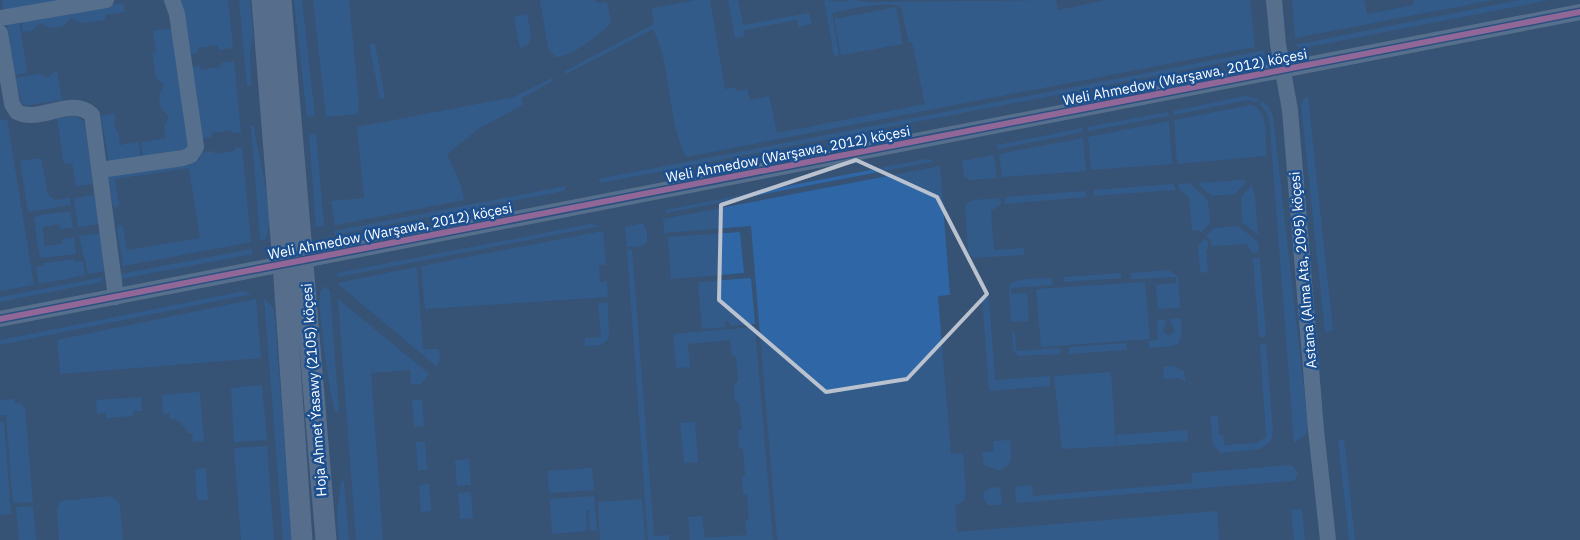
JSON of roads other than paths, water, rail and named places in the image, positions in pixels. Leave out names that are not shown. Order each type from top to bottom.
[{"type":"main road","name":"Hoja Ahmet Ýasawy (2105) köçesi","points":[[262,0],[302,540]]},
{"type":"main road","name":"Hoja Ahmet Ýasawy (2105) köçesi","points":[[281,0],[326,540]]},
{"type":"street","points":[[0,18],[106,0]]},
{"type":"street","points":[[100,170],[183,158],[191,154],[196,147],[177,14],[172,0]]},
{"type":"street","name":"Astana (Alma Ata, 2095) köçesi","points":[[1274,0],[1278,44],[1290,110],[1316,430],[1328,540]]},
{"type":"street","name":"Weli Ahmedow (Warşawa, 2012) köçesi","points":[[0,319],[1580,12]]},
{"type":"street","points":[[0,33],[14,109],[26,115],[78,107],[88,111],[94,120],[116,297]]}]
